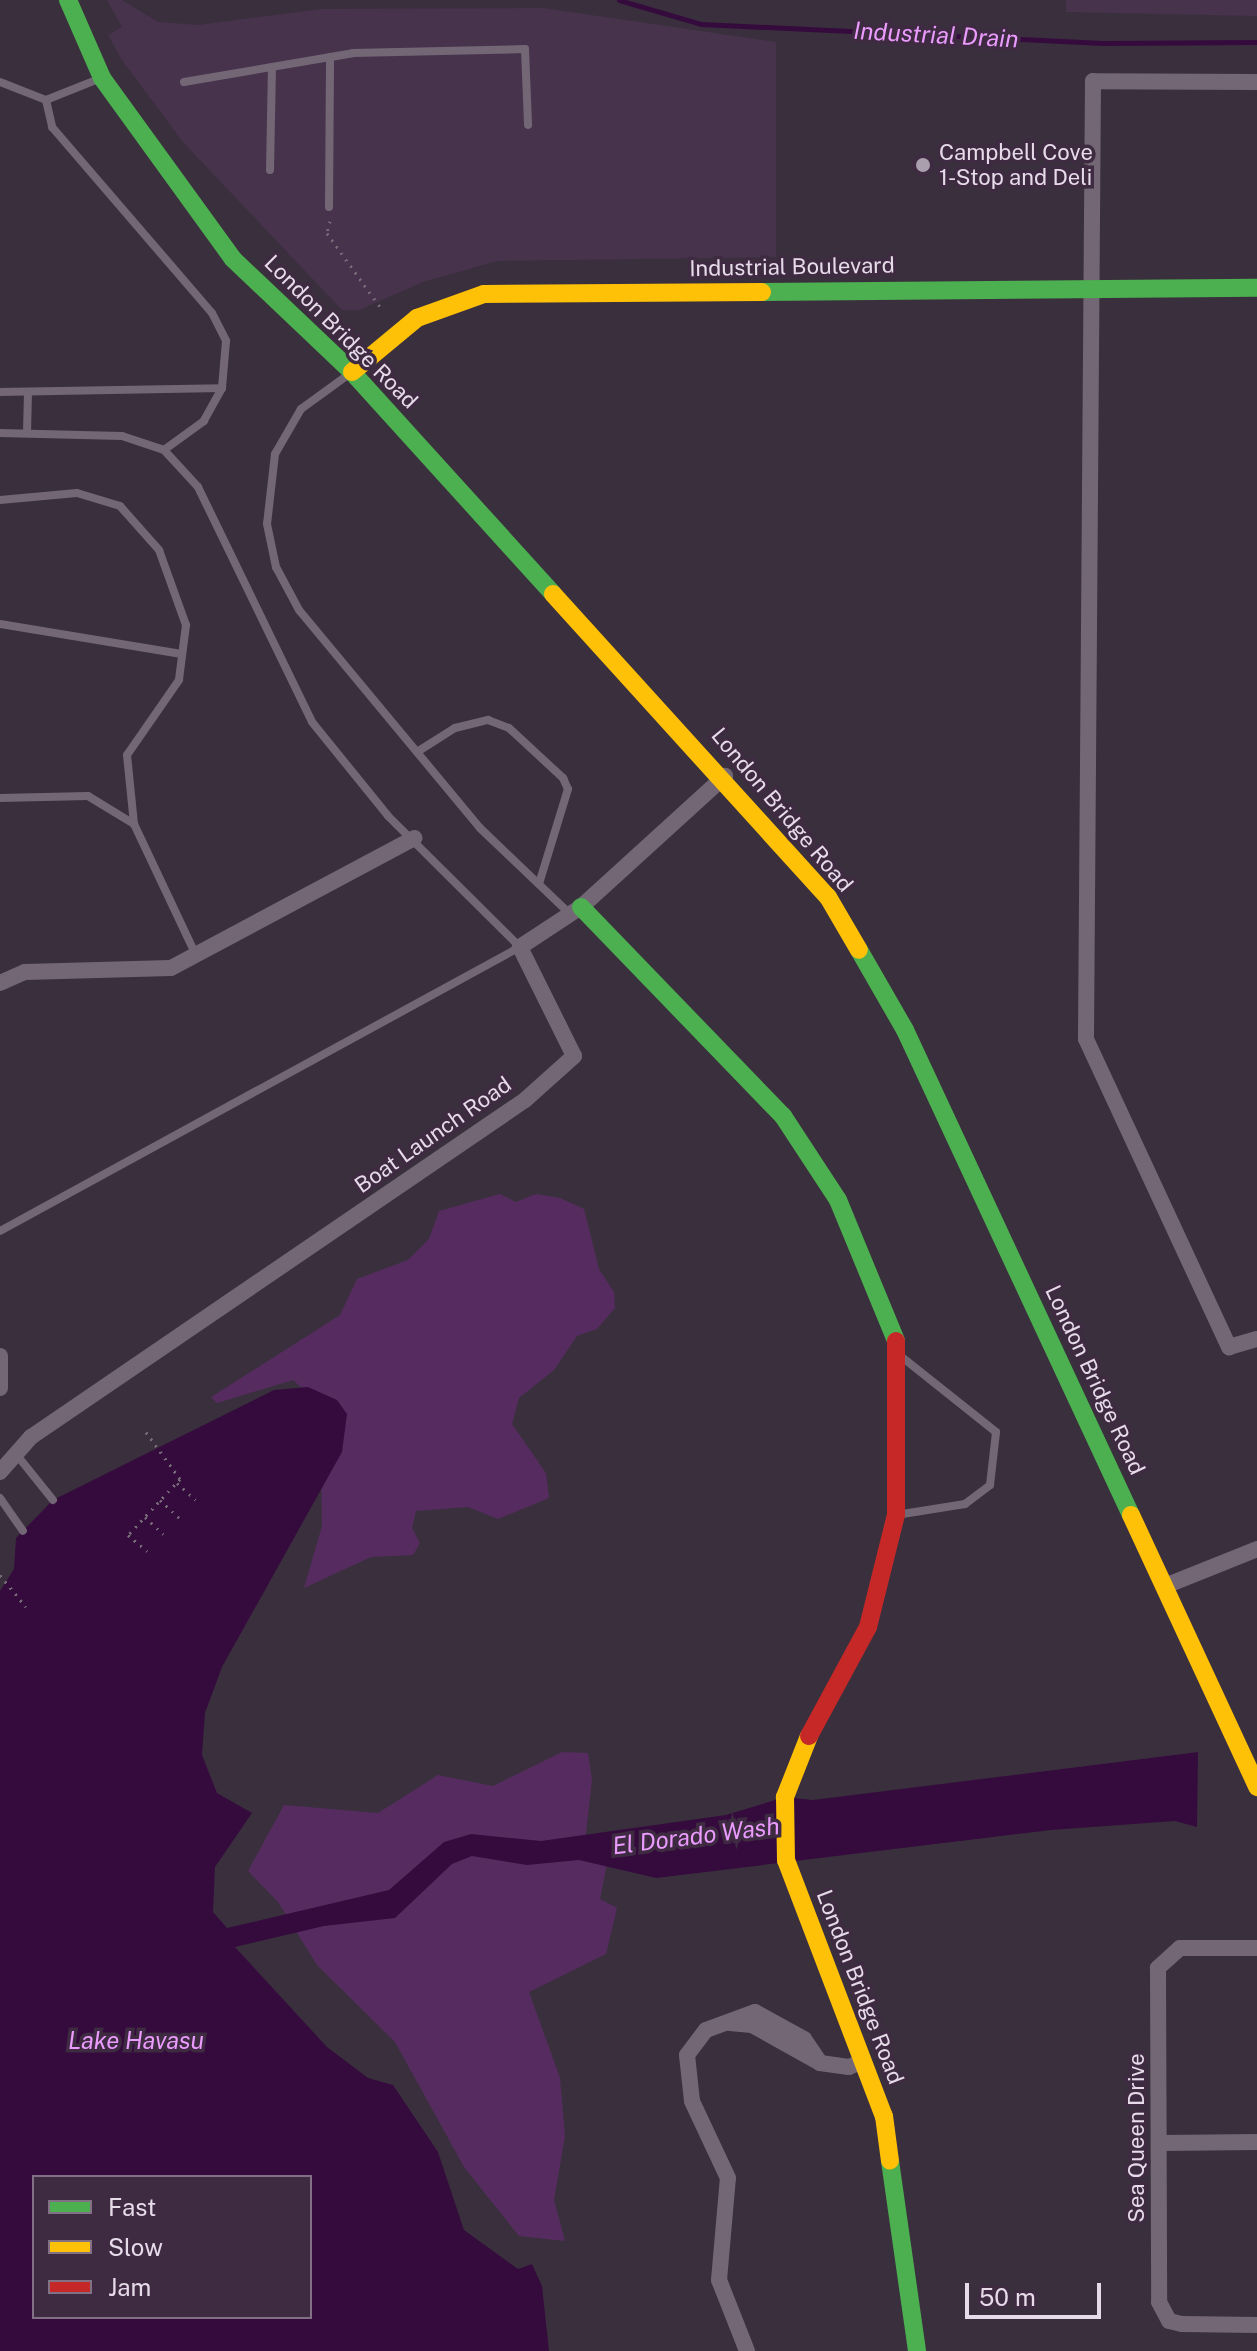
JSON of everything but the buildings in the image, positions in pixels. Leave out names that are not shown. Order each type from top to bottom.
[{"type":"street","name":"London Bridge Road","points":[[68,0],[102,78],[233,259],[352,372],[725,776],[828,897],[905,1030],[1257,1787]]},
{"type":"street","points":[[1257,82],[1093,81],[1089,287],[1086,1039],[1229,1347],[1257,1339]]},
{"type":"street","name":"Industrial Boulevard","points":[[352,372],[417,318],[484,294],[1257,288]]},
{"type":"street","points":[[520,947],[576,911],[725,776]]},
{"type":"street","points":[[0,983],[25,972],[171,968],[414,838]]},
{"type":"street","name":"London Bridge Road","points":[[576,911],[783,1116],[838,1200],[883,1298],[900,1356],[896,1515],[868,1627],[813,1726],[785,1797],[783,1827],[786,1860],[884,2116],[900,2198],[917,2351]]},
{"type":"street","name":"Boat Launch Road","points":[[0,1472],[15,1452],[525,1100],[574,1056],[520,947]]},
{"type":"street","points":[[0,1356],[0,1388]]},
{"type":"street","points":[[1165,1586],[1257,1549]]},
{"type":"street","name":"Sea Queen Drive","points":[[1257,1948],[1180,1948],[1166,1955],[1158,1968],[1161,2143],[1159,2302],[1169,2321],[1257,2325]]},
{"type":"street","points":[[747,2351],[719,2280],[728,2178],[692,2101],[686,2067],[697,2039],[729,2022],[764,2014],[804,2039],[820,2063],[849,2067],[863,2061]]},
{"type":"street","points":[[1161,2143],[1257,2142]]},
{"type":"lane","points":[[184,82],[330,57],[525,49],[528,125]]},
{"type":"lane","points":[[329,207],[330,57]]},
{"type":"lane","points":[[270,170],[272,67]]},
{"type":"lane","points":[[0,82],[46,100],[102,78]]},
{"type":"lane","points":[[46,100],[52,127],[212,313],[226,341],[222,388],[204,421],[164,450]]},
{"type":"lane","points":[[352,372],[301,409],[275,454],[266,502],[269,543],[299,610],[480,828],[539,884],[576,911]]},
{"type":"lane","points":[[0,392],[222,388]]},
{"type":"lane","points":[[27,433],[28,392]]},
{"type":"lane","points":[[0,433],[122,436],[164,450],[198,487],[312,722],[414,838],[520,947],[0,1231]]},
{"type":"lane","points":[[0,500],[77,493],[120,506],[159,550],[186,625],[179,680],[127,755],[134,824],[196,955]]},
{"type":"lane","points":[[0,624],[182,654]]},
{"type":"lane","points":[[417,752],[455,728],[488,720],[509,728],[563,778],[568,789],[539,884]]},
{"type":"lane","points":[[0,798],[88,796],[134,824]]},
{"type":"lane","points":[[896,1515],[965,1504],[990,1485],[996,1432],[900,1356]]},
{"type":"lane","points":[[15,1452],[53,1500]]},
{"type":"lane","points":[[0,1498],[23,1531]]},
{"type":"path","points":[[330,221],[327,233],[380,307]]},
{"type":"path","points":[[146,1432],[177,1483],[196,1500]]},
{"type":"path","points":[[147,1551],[128,1535],[177,1483]]},
{"type":"path","points":[[160,1500],[179,1518]]},
{"type":"path","points":[[145,1517],[163,1534]]},
{"type":"path","points":[[0,1575],[26,1607]]},
{"type":"shaded area","points":[[107,0],[122,0],[158,22],[198,25],[323,9],[543,8],[776,42],[776,257],[497,261],[423,282],[359,310],[342,310],[183,142],[122,60],[108,35],[122,27]]},
{"type":"shaded area","points":[[1066,0],[1257,0],[1257,16],[1066,12]]},
{"type":"shaded area","points":[[500,1194],[516,1202],[536,1194],[560,1198],[584,1209],[599,1269],[614,1292],[615,1308],[597,1329],[577,1336],[554,1370],[519,1398],[512,1424],[546,1473],[549,1498],[498,1519],[468,1507],[416,1511],[412,1528],[420,1543],[413,1555],[371,1557],[304,1588],[322,1526],[320,1404],[293,1380],[217,1403],[211,1397],[340,1315],[357,1279],[408,1260],[429,1239],[439,1211]]},
{"type":"shaded area","points":[[562,1752],[588,1753],[592,1780],[585,1842],[608,1859],[600,1899],[617,1908],[606,1954],[529,1992],[560,2078],[565,2136],[554,2200],[565,2241],[519,2236],[464,2167],[395,2042],[317,1965],[278,1902],[248,1871],[284,1805],[378,1813],[438,1775],[493,1786]]},
{"type":"water","name":"Lake Havasu","points":[[308,1387],[337,1400],[347,1414],[342,1452],[222,1667],[205,1713],[202,1755],[217,1793],[252,1813],[215,1867],[213,1912],[227,1928],[389,1890],[444,1842],[471,1834],[541,1841],[726,1815],[785,1797],[813,1800],[1198,1752],[1197,1827],[1175,1821],[1051,1830],[656,1878],[579,1860],[527,1865],[472,1856],[452,1864],[395,1918],[324,1926],[235,1947],[327,2047],[368,2078],[393,2085],[438,2152],[464,2230],[518,2269],[532,2264],[542,2286],[549,2351],[0,2351],[0,1591],[14,1569],[16,1538],[53,1500],[274,1390]]},
{"type":"waterway","name":"Industrial Drain","points":[[619,0],[701,24],[1103,43],[1257,42]]},
{"type":"traffic: fast","points":[[68,0],[102,78],[233,259],[352,372],[553,594]]},
{"type":"traffic: fast","points":[[762,292],[1257,288]]},
{"type":"traffic: fast","points":[[581,907],[783,1116],[838,1200],[896,1341]]},
{"type":"traffic: fast","points":[[859,950],[905,1030],[1131,1515]]},
{"type":"traffic: fast","points":[[890,2161],[917,2351]]},
{"type":"traffic: slow","points":[[352,372],[417,318],[484,294],[762,292]]},
{"type":"traffic: slow","points":[[553,594],[828,897],[859,950]]},
{"type":"traffic: slow","points":[[1131,1515],[1257,1787]]},
{"type":"traffic: slow","points":[[809,1736],[785,1797],[786,1860],[884,2116],[890,2161]]},
{"type":"traffic: jam","points":[[809,1736],[868,1627],[896,1515],[896,1341]]},
{"type":"place","name":"Campbell Cove 1-Stop and Deli","points":[[923,165]]},
{"type":"water label","name":"El Dorado Wash","points":[[696,1836]]}]
